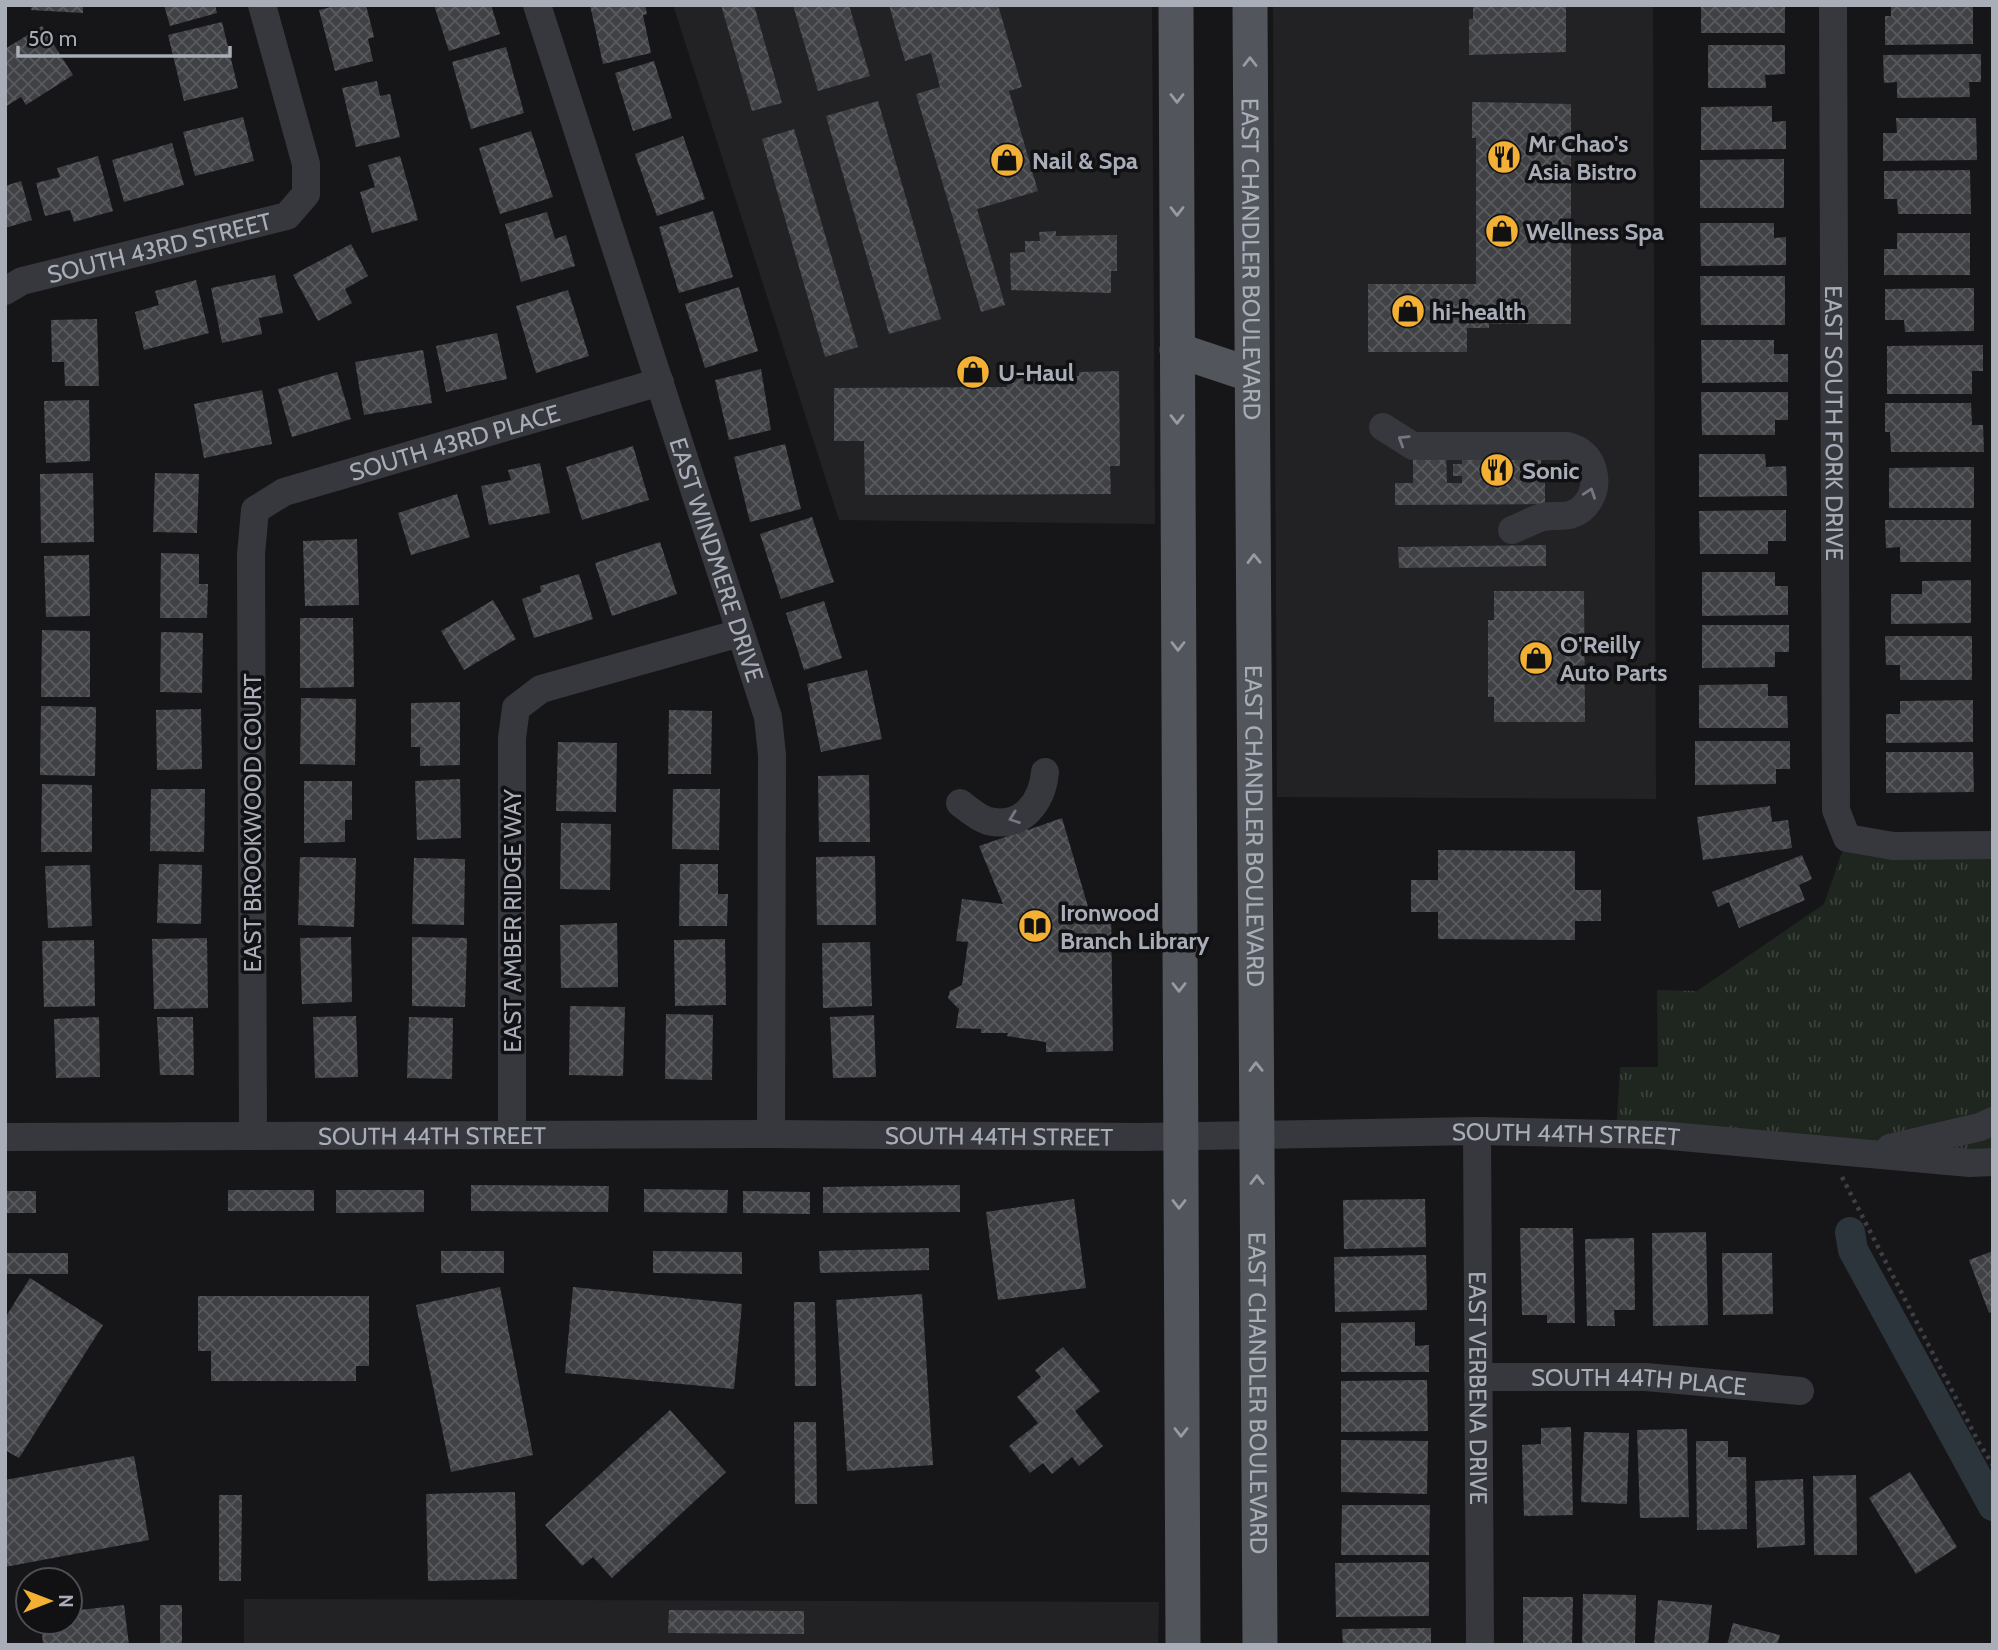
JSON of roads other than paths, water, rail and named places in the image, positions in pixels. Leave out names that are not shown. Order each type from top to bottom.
[{"type":"main road","points":[[1176,5],[1182,1645]]},
{"type":"main road","name":"EAST CHANDLER BOULEVARD","points":[[1250,5],[1260,1645]]},
{"type":"main road","points":[[1177,350],[1252,375]]},
{"type":"street","name":"SOUTH 43RD STREET","points":[[5,291],[22,281],[287,216],[306,194],[306,164],[262,5]]},
{"type":"street","name":"EAST WINDMERE DRIVE","points":[[537,5],[768,717],[772,755],[771,1135]]},
{"type":"street","name":"EAST SOUTH FORK DRIVE","points":[[1833,5],[1836,810],[1847,838],[1893,846],[1993,845]]},
{"type":"street","name":"SOUTH 43RD PLACE","points":[[255,510],[284,492],[660,382]]},
{"type":"street","points":[[1383,427],[1413,446],[1567,446],[1583,453],[1590,461],[1594,479],[1590,499],[1582,510],[1569,516],[1545,516],[1512,530]]},
{"type":"street","name":"EAST BROOKWOOD COURT","points":[[253,1136],[251,554],[255,510]]},
{"type":"street","name":"EAST AMBER RIDGE WAY","points":[[512,1135],[512,738],[516,708],[541,690],[740,633]]},
{"type":"street","points":[[960,803],[985,820],[1004,822],[1023,816],[1035,806],[1043,792],[1045,772]]},
{"type":"street","points":[[1867,1153],[1993,1121]]},
{"type":"street","name":"SOUTH 44TH STREET","points":[[5,1137],[1180,1136],[1478,1131],[1660,1135],[1970,1163],[1993,1162]]},
{"type":"street","name":"EAST VERBENA DRIVE","points":[[1478,1131],[1480,1645]]},
{"type":"street","name":"SOUTH 44TH PLACE","points":[[1478,1377],[1646,1377],[1800,1391]]},
{"type":"waterway","points":[[1850,1232],[1853,1250],[1993,1506]]},
{"type":"place","name":"Mr Chao's Asia Bistro","points":[[1504,157]]},
{"type":"place","name":"Nail & Spa","points":[[1007,160]]},
{"type":"place","name":"Wellness Spa","points":[[1502,231]]},
{"type":"place","name":"hi-health","points":[[1408,311]]},
{"type":"place","name":"U-Haul","points":[[973,372]]},
{"type":"place","name":"Sonic","points":[[1497,470]]},
{"type":"place","name":"O'Reilly Auto Parts","points":[[1536,658]]},
{"type":"place","name":"Ironwood Branch Library","points":[[1035,926]]}]
